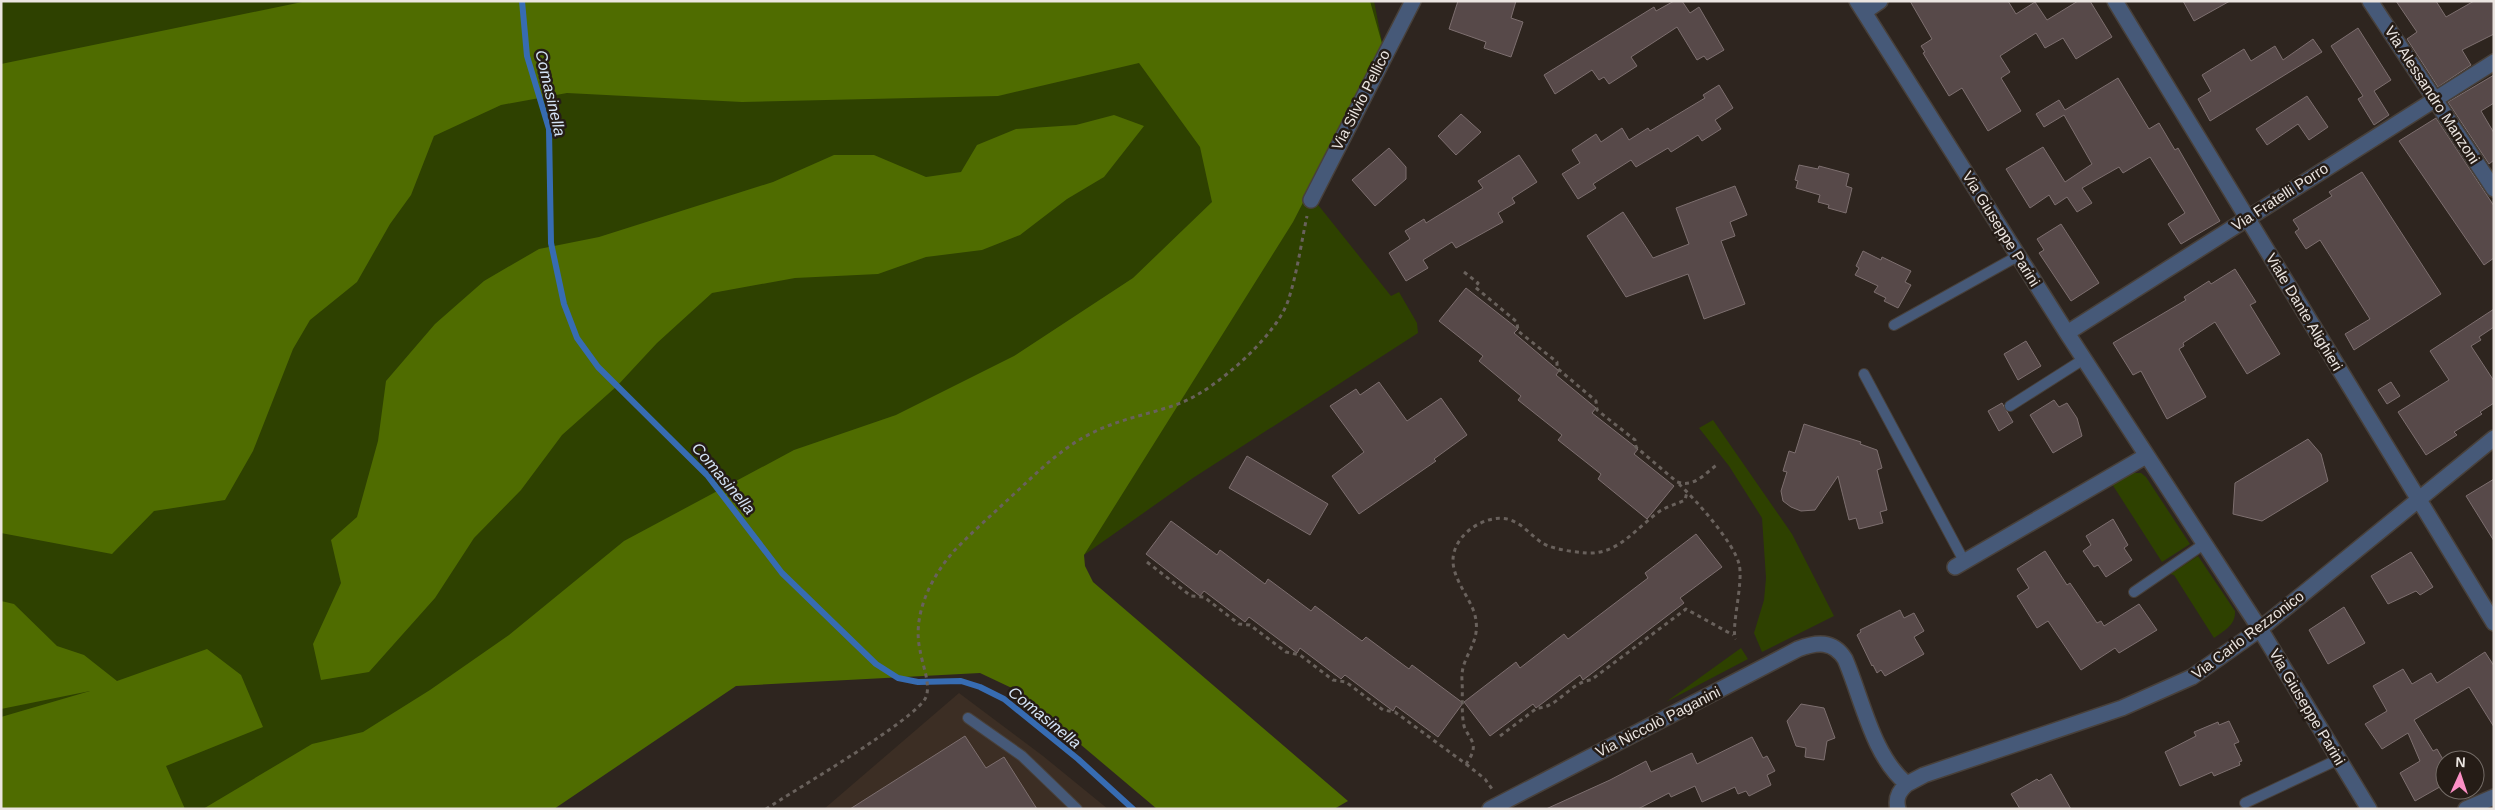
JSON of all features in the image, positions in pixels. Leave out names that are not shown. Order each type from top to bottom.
[{"type":"street","name":"Via Silvio Pellico","points":[[1311,200],[1413,1]]},
{"type":"street","points":[[1860,6],[1880,1]]},
{"type":"street","name":"Viale Dante Alighieri","points":[[2115,1],[2494,623]]},
{"type":"street","name":"Via Alessandro Manzoni","points":[[2370,1],[2494,189]]},
{"type":"street","name":"Via Giuseppe Parini","points":[[1860,6],[2067,333],[2260,629],[2369,809]]},
{"type":"street","name":"Via Fratelli Porro","points":[[2067,333],[2494,62]]},
{"type":"street","name":"Via Carlo Rezzonico","points":[[1907,784],[1924,775],[2122,708],[2171,688],[2220,659],[2260,629],[2494,438]]},
{"type":"street","points":[[1959,564],[2146,456]]},
{"type":"street","name":"Via Niccolò Paganini","points":[[1495,806],[1798,649],[1822,643],[1837,648],[1845,659],[1881,751],[1892,769],[1907,784]]},
{"type":"street","points":[[1898,809],[1896,800],[1907,784]]},
{"type":"street","points":[[2466,809],[2494,797]]},
{"type":"lane","points":[[1894,325],[2018,256]]},
{"type":"lane","points":[[2010,406],[2084,359]]},
{"type":"lane","points":[[1864,374],[1959,564]]},
{"type":"lane","points":[[2134,592],[2204,544]]},
{"type":"lane","points":[[968,718],[1022,756],[1077,809]]},
{"type":"lane","points":[[2245,803],[2339,759]]},
{"type":"path","points":[[766,809],[894,726],[922,704],[927,696],[927,687],[919,647],[920,614],[937,574],[953,552],[1062,449],[1121,421],[1184,402],[1204,391],[1252,352],[1272,329],[1287,303],[1311,200]]},
{"type":"path","points":[[1464,272],[1478,283],[1474,287],[1517,322],[1518,331],[1557,362],[1557,368],[1596,401],[1597,410],[1635,440],[1636,447],[1687,492],[1727,542],[1739,562],[1741,586],[1733,635]]},
{"type":"path","points":[[1677,482],[1683,484],[1696,482],[1718,464]]},
{"type":"path","points":[[1466,764],[1473,751],[1473,744],[1464,726],[1462,671],[1474,644],[1476,620],[1473,609],[1462,591],[1454,566],[1453,556],[1457,544],[1475,526],[1501,518],[1516,522],[1535,538],[1550,546],[1587,553],[1606,551],[1620,544],[1660,511],[1685,500],[1687,492]]},
{"type":"path","points":[[1147,562],[1191,596],[1204,597],[1239,624],[1250,625],[1286,652],[1300,655],[1334,680],[1346,682],[1383,710],[1395,712],[1485,779],[1495,806]]},
{"type":"path","points":[[1500,736],[1538,708],[1545,708],[1582,681],[1592,680],[1686,609],[1733,635],[1736,639]]},
{"type":"shaded area","points":[[959,693],[1043,756],[1108,809],[824,809]]},
{"type":"green space","points":[[1,1],[1374,1],[1383,47],[1315,201],[1391,296],[1399,292],[1417,323],[1418,333],[1193,478],[1084,555],[980,673],[730,646],[545,809],[1,809]]},
{"type":"green space","points":[[307,1],[1370,1],[1383,47],[1293,222],[1084,555],[1085,566],[1093,582],[1348,801],[1334,809],[1157,809],[1016,690],[980,673],[736,686],[554,809],[203,809],[312,744],[363,732],[430,690],[509,635],[624,541],[794,450],[896,415],[1014,356],[1133,278],[1212,202],[1200,147],[1139,63],[998,96],[742,102],[567,93],[501,105],[434,136],[411,195],[390,224],[357,282],[310,320],[293,349],[253,451],[225,500],[154,511],[112,554],[1,533],[1,64]]},
{"type":"green space","points":[[1114,115],[1144,126],[1104,177],[1067,199],[1020,235],[982,250],[926,257],[878,274],[795,278],[712,293],[657,343],[617,386],[562,435],[521,490],[474,538],[435,598],[369,672],[321,680],[313,644],[341,583],[331,540],[357,517],[378,441],[386,381],[435,324],[484,281],[539,249],[599,237],[773,182],[834,155],[874,155],[926,177],[961,172],[977,145],[1016,129],[1076,125]]},
{"type":"green space","points":[[1713,420],[1792,534],[1834,616],[1762,652],[1754,633],[1764,600],[1766,578],[1762,518],[1729,466],[1699,428]]},
{"type":"green space","points":[[2133,473],[2141,473],[2146,477],[2190,544],[2162,562],[2112,484]]},
{"type":"green space","points":[[2198,556],[2235,611],[2234,620],[2231,624],[2214,638],[2174,575],[2170,574]]},
{"type":"green space","points":[[1,601],[14,604],[57,646],[84,655],[117,681],[207,649],[241,675],[263,727],[166,766],[185,809],[1,809],[1,717],[90,691],[1,709]]},
{"type":"green space","points":[[1741,648],[1748,659],[1666,702]]},
{"type":"building","points":[[1458,1],[1516,1],[1511,18],[1523,22],[1511,57],[1484,48],[1486,42],[1449,29]]},
{"type":"building","points":[[1674,1],[1682,1],[1690,13],[1699,7],[1724,50],[1707,60],[1704,56],[1697,60],[1677,27],[1631,57],[1637,66],[1609,84],[1604,77],[1599,80],[1592,70],[1555,94],[1544,75],[1654,7],[1656,11]]},
{"type":"building","points":[[1910,1],[2008,1],[2016,14],[2035,2],[2047,20],[2078,1],[2090,1],[2112,37],[2076,59],[2063,38],[2045,48],[2036,33],[2000,56],[2010,72],[2001,78],[2021,111],[1988,131],[1962,88],[1949,96],[1923,53],[1925,52],[1921,46],[1932,39]]},
{"type":"building","points":[[2183,1],[2230,1],[2194,21]]},
{"type":"building","points":[[2396,1],[2436,1],[2446,17],[2474,1],[2494,1],[2494,34],[2462,50],[2471,65],[2438,87],[2407,39],[2417,32]]},
{"type":"building","points":[[2358,28],[2391,80],[2374,91],[2389,115],[2374,125],[2358,99],[2363,96],[2331,46]]},
{"type":"building","points":[[2313,39],[2322,52],[2210,121],[2198,99],[2211,91],[2202,75],[2244,49],[2251,61],[2275,46],[2283,60]]},
{"type":"building","points":[[2494,75],[2494,103],[2481,111],[2494,133],[2494,160],[2489,164],[2448,102]]},
{"type":"building","points":[[2118,78],[2149,129],[2159,123],[2175,150],[2178,148],[2220,221],[2181,244],[2168,224],[2185,213],[2150,157],[2123,173],[2119,167],[2082,188],[2092,203],[2077,212],[2067,197],[2055,205],[2049,195],[2030,208],[2006,169],[2043,147],[2065,182],[2092,164],[2064,115],[2044,127],[2036,114],[2059,100],[2065,110]]},
{"type":"building","points":[[1719,85],[1733,108],[1715,120],[1721,129],[1702,141],[1698,135],[1671,152],[1668,148],[1636,167],[1631,160],[1593,184],[1596,188],[1578,199],[1562,174],[1580,163],[1572,150],[1596,134],[1601,142],[1622,128],[1629,140],[1648,128],[1650,131],[1705,98],[1703,95]]},
{"type":"building","points":[[2307,96],[2328,127],[2309,140],[2298,124],[2267,145],[2256,129]]},
{"type":"building","points":[[1461,114],[1481,132],[1456,155],[1438,136]]},
{"type":"building","points":[[2436,118],[2494,206],[2494,258],[2484,265],[2399,141]]},
{"type":"building","points":[[1389,148],[1406,167],[1406,179],[1375,206],[1352,180]]},
{"type":"building","points":[[1519,155],[1537,182],[1512,198],[1515,203],[1498,213],[1503,222],[1456,248],[1452,242],[1423,260],[1428,268],[1406,281],[1389,253],[1410,239],[1405,231],[1424,219],[1426,223],[1483,188],[1478,181]]},
{"type":"building","points":[[1799,165],[1818,169],[1819,166],[1849,174],[1846,186],[1852,188],[1846,213],[1828,208],[1829,205],[1818,202],[1820,195],[1796,188],[1798,181],[1795,180]]},
{"type":"building","points":[[2362,172],[2441,294],[2354,350],[2345,334],[2370,319],[2320,240],[2306,249],[2295,232],[2299,229],[2293,220],[2332,196],[2329,192]]},
{"type":"building","points":[[1735,186],[1747,215],[1730,222],[1735,236],[1721,241],[1745,304],[1704,319],[1688,274],[1626,297],[1587,236],[1623,212],[1653,258],[1689,244],[1676,208]]},
{"type":"building","points":[[2061,224],[2099,283],[2071,301],[2039,253],[2044,250],[2037,239]]},
{"type":"building","points":[[1863,251],[1881,260],[1882,257],[1911,271],[1905,282],[1911,285],[1898,308],[1884,301],[1886,298],[1874,292],[1878,286],[1855,275],[1859,268],[1856,266]]},
{"type":"building","points":[[2235,269],[2256,302],[2250,305],[2280,354],[2247,374],[2215,322],[2183,343],[2184,346],[2179,349],[2206,397],[2167,419],[2141,371],[2133,375],[2113,343],[2186,300],[2184,297],[2209,281],[2211,284]]},
{"type":"building","points":[[1466,288],[1518,329],[1514,333],[1559,371],[1556,375],[1596,408],[1592,413],[1638,449],[1634,454],[1674,486],[1647,519],[1598,479],[1601,474],[1558,440],[1562,435],[1518,400],[1521,396],[1479,361],[1483,356],[1439,321]]},
{"type":"building","points":[[2494,309],[2494,327],[2479,337],[2481,340],[2471,346],[2494,381],[2494,403],[2480,412],[2482,414],[2454,432],[2457,435],[2426,455],[2398,412],[2449,380],[2430,351]]},
{"type":"building","points":[[2026,341],[2041,366],[2018,380],[2004,354]]},
{"type":"building","points":[[1379,382],[1407,421],[1441,398],[1467,435],[1434,459],[1436,461],[1359,514],[1332,476],[1364,452],[1330,406],[1356,389],[1360,395]]},
{"type":"building","points":[[2391,382],[2400,396],[2387,404],[2378,390]]},
{"type":"building","points":[[2054,400],[2059,407],[2067,403],[2077,418],[2082,436],[2053,453],[2030,415]]},
{"type":"building","points":[[2002,403],[2013,422],[1999,431],[1988,411]]},
{"type":"building","points":[[1804,424],[1861,442],[1860,444],[1877,450],[1882,468],[1877,470],[1887,510],[1880,512],[1883,523],[1859,529],[1856,518],[1849,520],[1838,476],[1815,510],[1801,511],[1783,501],[1781,491],[1787,472],[1783,471],[1789,451],[1795,453]]},
{"type":"building","points":[[2308,439],[2321,454],[2328,481],[2262,521],[2233,514],[2235,483]]},
{"type":"building","points":[[1247,456],[1328,504],[1310,535],[1229,488]]},
{"type":"building","points":[[2494,479],[2494,541],[2466,496]]},
{"type":"building","points":[[2113,519],[2128,545],[2124,548],[2132,560],[2106,577],[2098,565],[2094,567],[2083,551],[2091,545],[2086,536]]},
{"type":"building","points":[[1171,521],[1217,555],[1220,550],[1265,584],[1268,579],[1311,611],[1315,606],[1362,641],[1366,637],[1409,669],[1412,665],[1463,703],[1438,737],[1396,706],[1393,711],[1345,675],[1341,679],[1300,648],[1297,653],[1249,617],[1245,622],[1204,591],[1200,596],[1146,554]]},
{"type":"building","points":[[1696,534],[1722,567],[1680,598],[1684,603],[1583,680],[1580,675],[1536,708],[1533,704],[1490,736],[1464,702],[1516,662],[1520,668],[1564,634],[1568,639],[1648,578],[1645,573]]},
{"type":"building","points":[[2045,551],[2067,585],[2070,583],[2097,623],[2101,621],[2104,626],[2139,604],[2157,630],[2119,653],[2115,648],[2081,670],[2048,621],[2037,628],[2017,596],[2029,588],[2017,569]]},
{"type":"building","points":[[2411,552],[2433,587],[2420,595],[2416,591],[2388,604],[2371,576]]},
{"type":"building","points":[[2344,607],[2365,643],[2328,664],[2309,630]]},
{"type":"building","points":[[1900,610],[1904,618],[1914,613],[1924,631],[1914,637],[1924,654],[1885,676],[1881,670],[1877,673],[1872,666],[1857,635],[1861,632],[1860,630]]},
{"type":"building","points":[[2485,652],[2494,666],[2494,727],[2469,687],[2414,720],[2433,751],[2435,750],[2435,790],[2415,801],[2400,773],[2420,761],[2408,733],[2382,749],[2365,724],[2387,711],[2373,686],[2403,669],[2412,684],[2431,673],[2437,683]]},
{"type":"building","points":[[1801,704],[1824,708],[1835,738],[1827,741],[1824,760],[1805,757],[1806,748],[1796,746],[1787,721]]},
{"type":"building","points":[[2229,721],[2239,742],[2234,744],[2242,761],[2239,762],[2240,765],[2214,776],[2212,772],[2180,786],[2165,752],[2196,736],[2194,732],[2218,722],[2219,725]]},
{"type":"building","points":[[965,736],[986,768],[1004,757],[1037,809],[850,809]]},
{"type":"building","points":[[1752,737],[1763,758],[1767,756],[1775,771],[1767,775],[1771,785],[1749,796],[1746,791],[1738,794],[1735,787],[1702,802],[1695,786],[1671,797],[1669,793],[1638,809],[1546,809],[1610,780],[1646,761],[1651,772],[1692,753],[1697,764]]},
{"type":"building","points":[[2051,774],[2071,809],[2020,809],[2011,794],[2037,779],[2039,781]]},
{"type":"waterway","name":"Comasinella","points":[[522,1],[527,56],[549,129],[551,243],[564,304],[577,338],[598,367],[707,475],[782,573],[876,664],[898,678],[918,682],[961,681],[980,687],[1004,699],[1078,759],[1133,809]]}]
